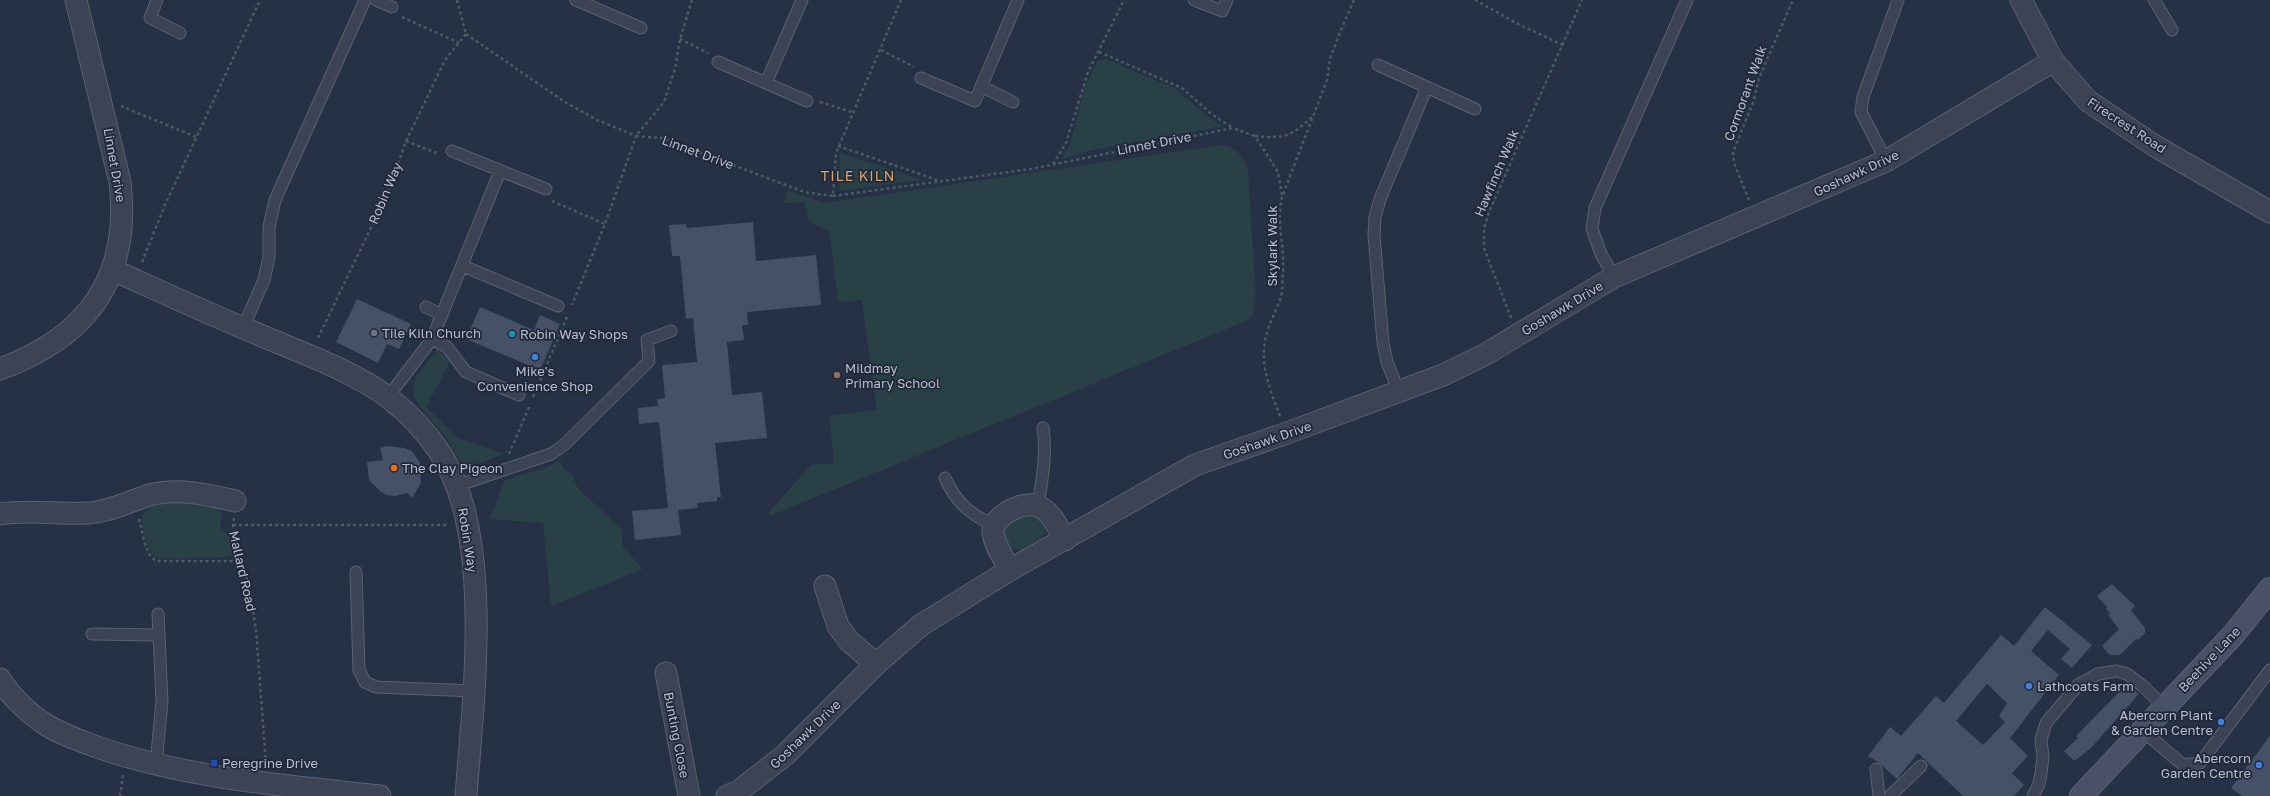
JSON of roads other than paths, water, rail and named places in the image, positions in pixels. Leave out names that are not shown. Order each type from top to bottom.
[{"type":"main road","name":"Beehive Lane","points":[[2081,796],[2233,635],[2270,589]]},
{"type":"street","name":"Linnet Drive","points":[[0,369],[40,352],[65,334],[87,313],[113,270],[119,249],[123,204],[117,167],[76,0]]},
{"type":"street","name":"Firecrest Road","points":[[2021,0],[2053,61],[2088,101],[2116,122],[2270,212]]},
{"type":"street","name":"Goshawk Drive","points":[[727,796],[739,791],[785,755],[876,664],[921,625],[1010,570],[1065,540],[1194,465],[1287,433],[1443,375],[1480,357],[1614,277],[1757,217],[1886,160],[2053,61]]},
{"type":"street","name":"Robin Way","points":[[113,270],[310,356],[360,381],[388,397],[418,423],[436,446],[456,486],[467,524],[475,597],[476,640],[474,691],[466,796]]},
{"type":"street","points":[[0,514],[90,513],[132,502],[154,494],[184,492],[206,494],[235,501]]},
{"type":"street","points":[[1010,570],[997,546],[993,532],[996,522],[1007,512],[1024,505],[1038,506],[1052,517],[1065,540]]},
{"type":"street","points":[[825,586],[838,626],[849,641],[876,664]]},
{"type":"street","name":"Bunting Close","points":[[666,673],[689,796]]},
{"type":"street","points":[[0,679],[21,704],[42,722],[73,738],[125,757],[267,789],[380,796]]},
{"type":"lane","points":[[157,0],[150,18],[180,33]]},
{"type":"lane","points":[[243,328],[264,280],[269,257],[269,227],[275,200],[364,0]]},
{"type":"lane","points":[[376,0],[392,7]]},
{"type":"lane","points":[[766,83],[802,0]]},
{"type":"lane","points":[[921,78],[975,101],[1018,0]]},
{"type":"lane","points":[[1194,0],[1222,11],[1227,0]]},
{"type":"lane","points":[[1614,277],[1601,254],[1592,229],[1595,208],[1687,0]]},
{"type":"lane","points":[[1886,160],[1861,112],[1863,97],[1898,0]]},
{"type":"lane","points":[[2154,0],[2172,30]]},
{"type":"lane","points":[[582,1],[641,28]]},
{"type":"lane","points":[[718,62],[807,101]]},
{"type":"lane","points":[[1378,65],[1475,108]]},
{"type":"lane","points":[[982,86],[1013,102]]},
{"type":"lane","points":[[1399,392],[1386,362],[1383,343],[1374,235],[1374,217],[1380,199],[1427,88]]},
{"type":"lane","points":[[452,150],[546,189]]},
{"type":"lane","points":[[388,397],[432,339],[463,266],[500,171]]},
{"type":"lane","points":[[463,266],[558,306]]},
{"type":"lane","points":[[426,307],[442,315]]},
{"type":"lane","points":[[456,486],[536,461],[564,445],[649,361],[647,340],[671,331]]},
{"type":"lane","points":[[432,339],[447,347],[466,372],[519,395]]},
{"type":"lane","points":[[1038,506],[1044,470],[1044,428]]},
{"type":"lane","points":[[945,478],[960,504],[975,516],[995,526]]},
{"type":"lane","points":[[356,572],[359,670],[365,682],[376,687],[474,691]]},
{"type":"lane","points":[[156,764],[162,701],[158,614]]},
{"type":"lane","points":[[92,634],[158,635]]},
{"type":"lane","points":[[2142,730],[2183,765],[2200,763],[2270,670]]},
{"type":"lane","points":[[2033,796],[2042,774],[2043,757],[2041,740],[2046,723],[2078,685],[2098,674],[2116,671],[2127,674],[2144,687],[2164,707]]},
{"type":"lane","points":[[1890,796],[1921,766]]},
{"type":"lane","points":[[1876,769],[1879,796]]},
{"type":"place","name":"Tile Kiln Church","points":[[374,333]]},
{"type":"place","name":"Robin Way Shops","points":[[512,334]]},
{"type":"place","name":"Mike's Convenience Shop","points":[[535,357]]},
{"type":"place","name":"Mildmay Primary School","points":[[837,375]]},
{"type":"place","name":"The Clay Pigeon","points":[[394,468]]},
{"type":"place","name":"Lathcoats Farm","points":[[2029,686]]},
{"type":"place","name":"Abercorn Plant & Garden Centre","points":[[2221,722]]},
{"type":"place","name":"Peregrine Drive","points":[[214,763]]},
{"type":"place","name":"Abercorn Garden Centre","points":[[2259,765]]},
{"type":"district","name":"TILE KILN","points":[[858,176]]}]
